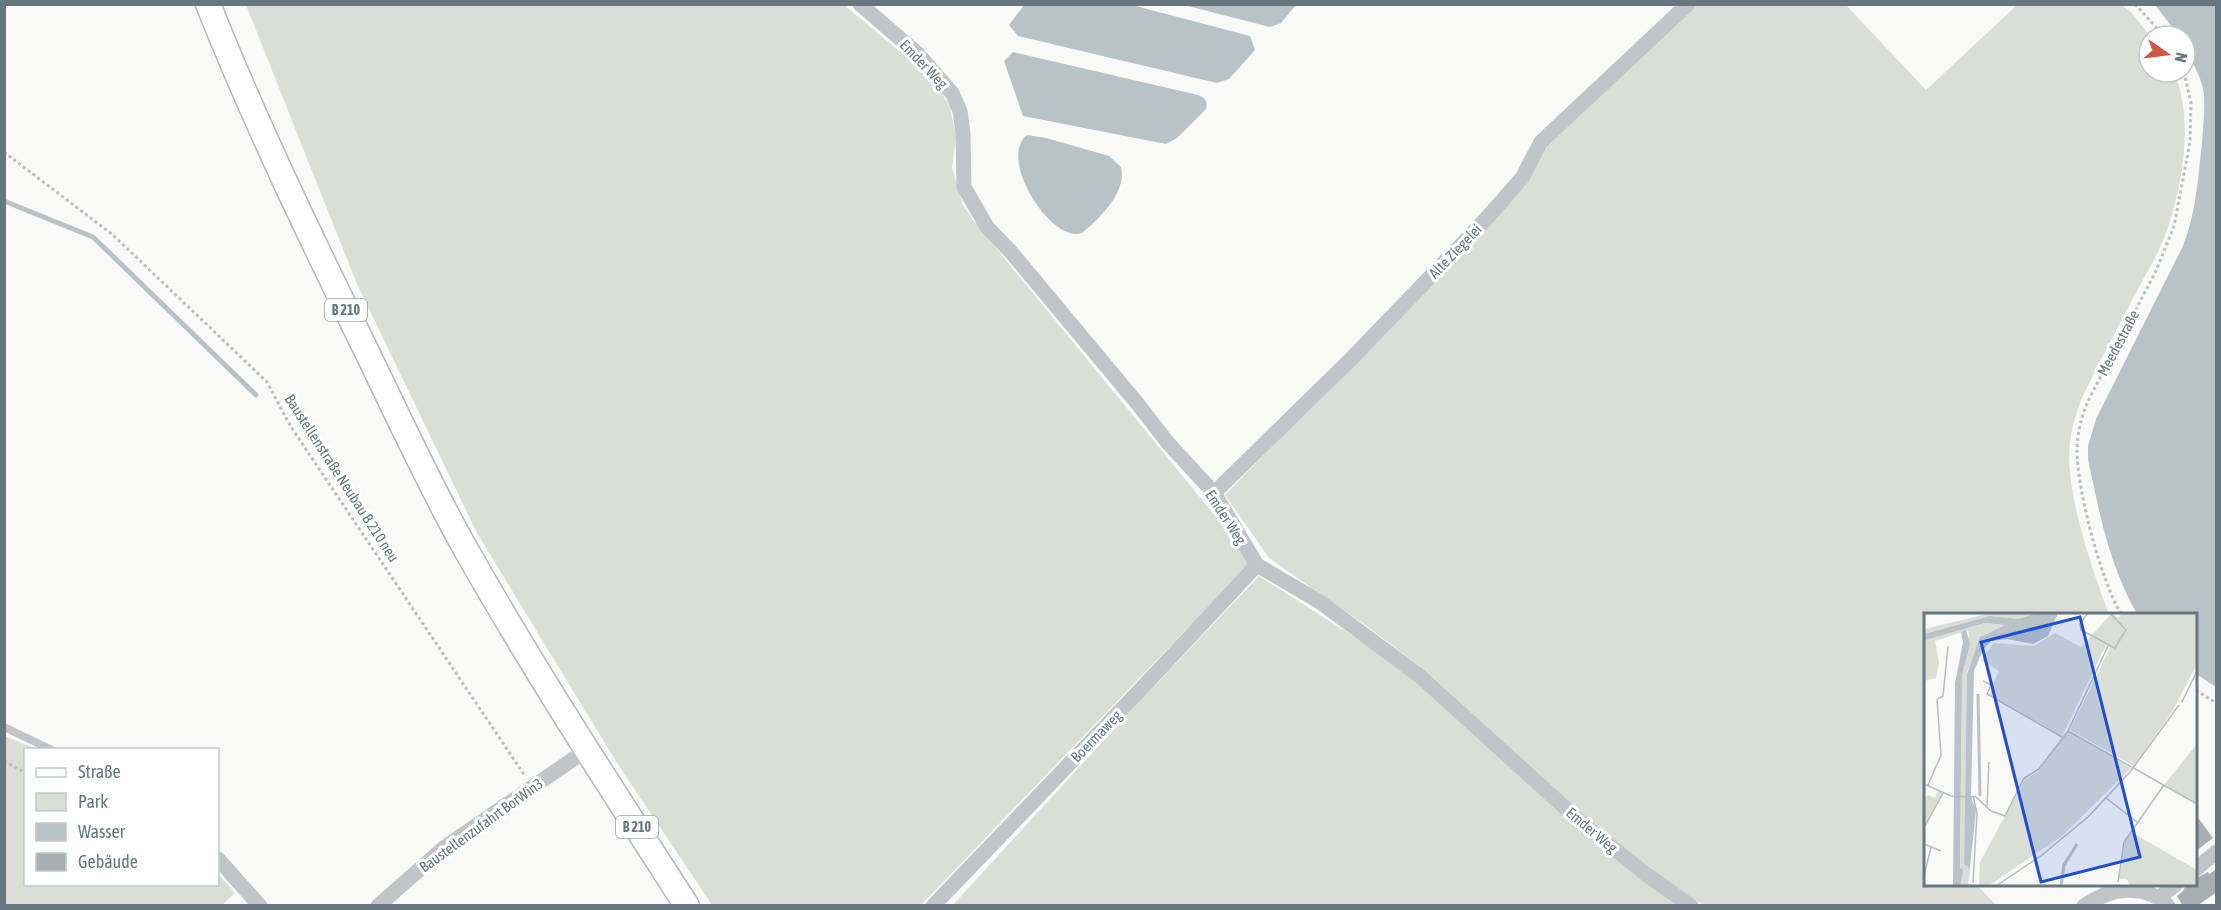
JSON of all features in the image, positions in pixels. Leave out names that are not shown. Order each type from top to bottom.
[{"type":"main road","name":"B 210","points":[[208,4],[268,146],[432,486],[465,547],[566,716],[687,906]]},
{"type":"street","name":"Emder Weg","points":[[860,4],[918,54],[952,93],[960,111],[963,133],[964,187],[987,227],[1011,252],[1168,443],[1214,493],[1257,565],[1320,602],[1421,677],[1582,823],[1647,875],[1691,906]]},
{"type":"street","name":"Alte Ziegelei","points":[[1214,493],[1352,358],[1486,219],[1521,178],[1541,142],[1688,4]]},
{"type":"street","name":"Boermaweg","points":[[933,906],[1257,565]]},
{"type":"street","name":"Baustellenzufahrt BorWin3","points":[[378,906],[446,847],[588,749]]},
{"type":"street","points":[[2197,867],[2217,852]]},
{"type":"street","points":[[219,860],[260,906]]},
{"type":"street","points":[[2084,906],[2095,898],[2113,892],[2140,890],[2164,901],[2175,886]]},
{"type":"lane","points":[[4,727],[48,748]]},
{"type":"path","points":[[2135,4],[2153,24]]},
{"type":"path","name":"Meedestraße","points":[[2120,613],[2096,548],[2078,466],[2078,439],[2084,410],[2156,271],[2174,226],[2190,142],[2191,103],[2187,84]]},
{"type":"path","name":"Baustellenstraße Neubau B 210 neu","points":[[4,152],[113,236],[267,382],[291,427],[532,787]]},
{"type":"path","points":[[2197,691],[2217,703]]},
{"type":"path","points":[[4,761],[24,772]]},
{"type":"green space","points":[[246,5],[844,5],[935,81],[950,108],[956,136],[952,168],[963,205],[1252,561],[921,905],[712,905],[617,763],[477,533],[357,284]]},
{"type":"green space","points":[[1696,5],[1846,5],[1926,90],[2017,5],[2121,5],[2131,12],[2140,24],[2137,24],[2137,84],[2178,84],[2185,128],[2184,148],[2179,187],[2166,234],[2081,400],[2071,438],[2069,463],[2075,506],[2088,554],[2109,613],[1924,613],[1924,886],[1978,886],[1996,905],[1703,905],[1651,869],[1586,817],[1427,672],[1368,627],[1269,558],[1225,495],[1526,185],[1548,146]]},
{"type":"green space","points":[[1259,576],[1417,680],[1678,906],[952,906],[1128,714]]},
{"type":"green space","points":[[4,736],[34,748],[24,748],[24,886],[219,886],[219,874],[235,893],[222,905],[5,905]]},
{"type":"water","points":[[1296,4],[1281,23],[1270,27],[1184,5]]},
{"type":"water","points":[[1024,5],[1132,5],[1250,36],[1255,50],[1229,79],[1217,83],[1018,36],[1009,25]]},
{"type":"water","points":[[2155,5],[2216,5],[2216,687],[2197,675],[2197,613],[2136,613],[2113,559],[2101,519],[2088,459],[2088,446],[2096,419],[2183,246],[2191,221],[2204,122],[2203,88],[2198,75],[2197,24],[2170,24]]},
{"type":"water","points":[[1013,52],[1198,95],[1205,100],[1206,109],[1177,138],[1166,144],[1023,116],[1004,61]]},
{"type":"water","points":[[1027,135],[1046,138],[1109,156],[1121,167],[1122,176],[1116,195],[1097,220],[1082,233],[1070,233],[1056,226],[1032,197],[1023,179],[1019,162],[1019,146]]},
{"type":"building","points":[[2197,816],[2213,838],[2197,850]]},
{"type":"building","points":[[2217,869],[2217,892],[2197,906],[2183,906],[2177,896],[2186,886],[2197,886],[2197,878],[2208,872],[2209,874]]},
{"type":"waterway","points":[[4,201],[93,237],[256,395]]}]
